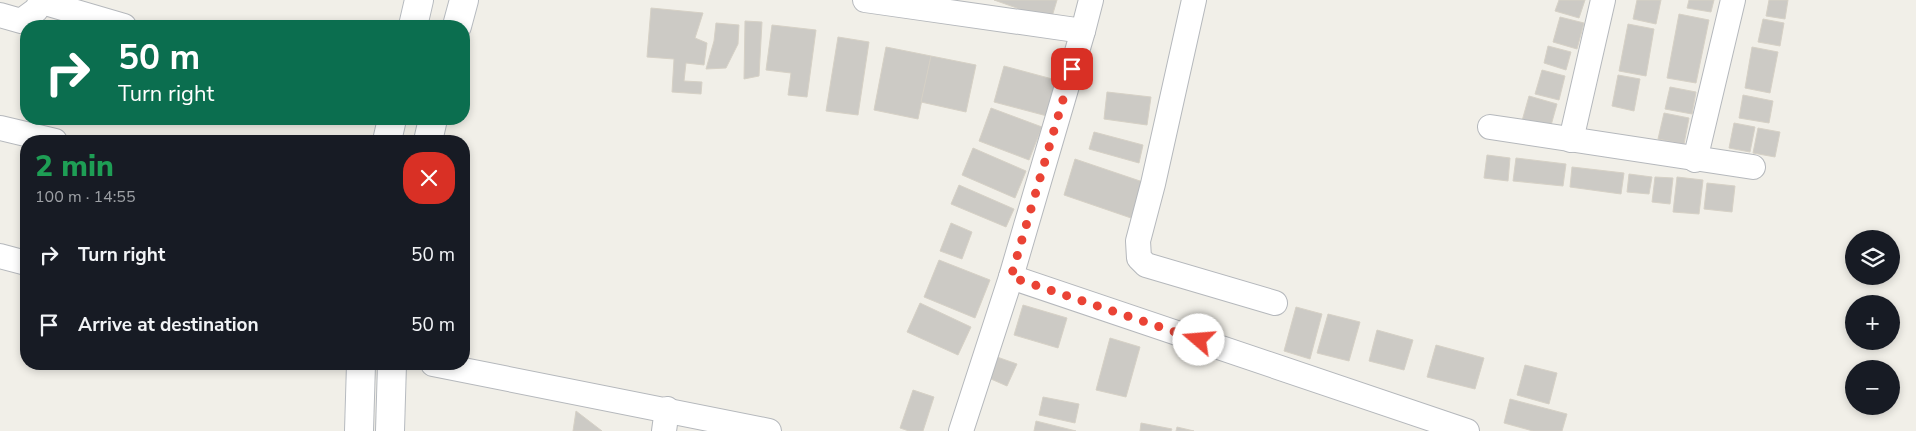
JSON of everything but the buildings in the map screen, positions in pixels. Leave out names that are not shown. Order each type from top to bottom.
[{"type":"main road","points":[[414,20],[419,0]]},
{"type":"main road","points":[[459,20],[464,0]]},
{"type":"main road","points":[[360,431],[361,370]]},
{"type":"main road","points":[[390,431],[392,370]]},
{"type":"street","points":[[865,0],[1083,31]]},
{"type":"street","points":[[961,431],[1011,277],[1091,0]]},
{"type":"street","points":[[1194,0],[1153,184],[1138,240],[1139,258],[1146,265],[1275,303]]},
{"type":"street","points":[[1571,140],[1603,0]]},
{"type":"street","points":[[1695,160],[1733,0]]},
{"type":"street","points":[[22,20],[42,1],[104,20]]},
{"type":"street","points":[[0,15],[20,21]]},
{"type":"street","points":[[1490,127],[1695,160],[1753,167]]},
{"type":"street","points":[[0,128],[30,135]]},
{"type":"street","points":[[0,256],[20,261]]},
{"type":"street","points":[[1011,277],[1467,431]]},
{"type":"street","points":[[458,370],[666,420],[770,431]]},
{"type":"route","points":[[1072,69],[1011,277],[1199,340]]}]
